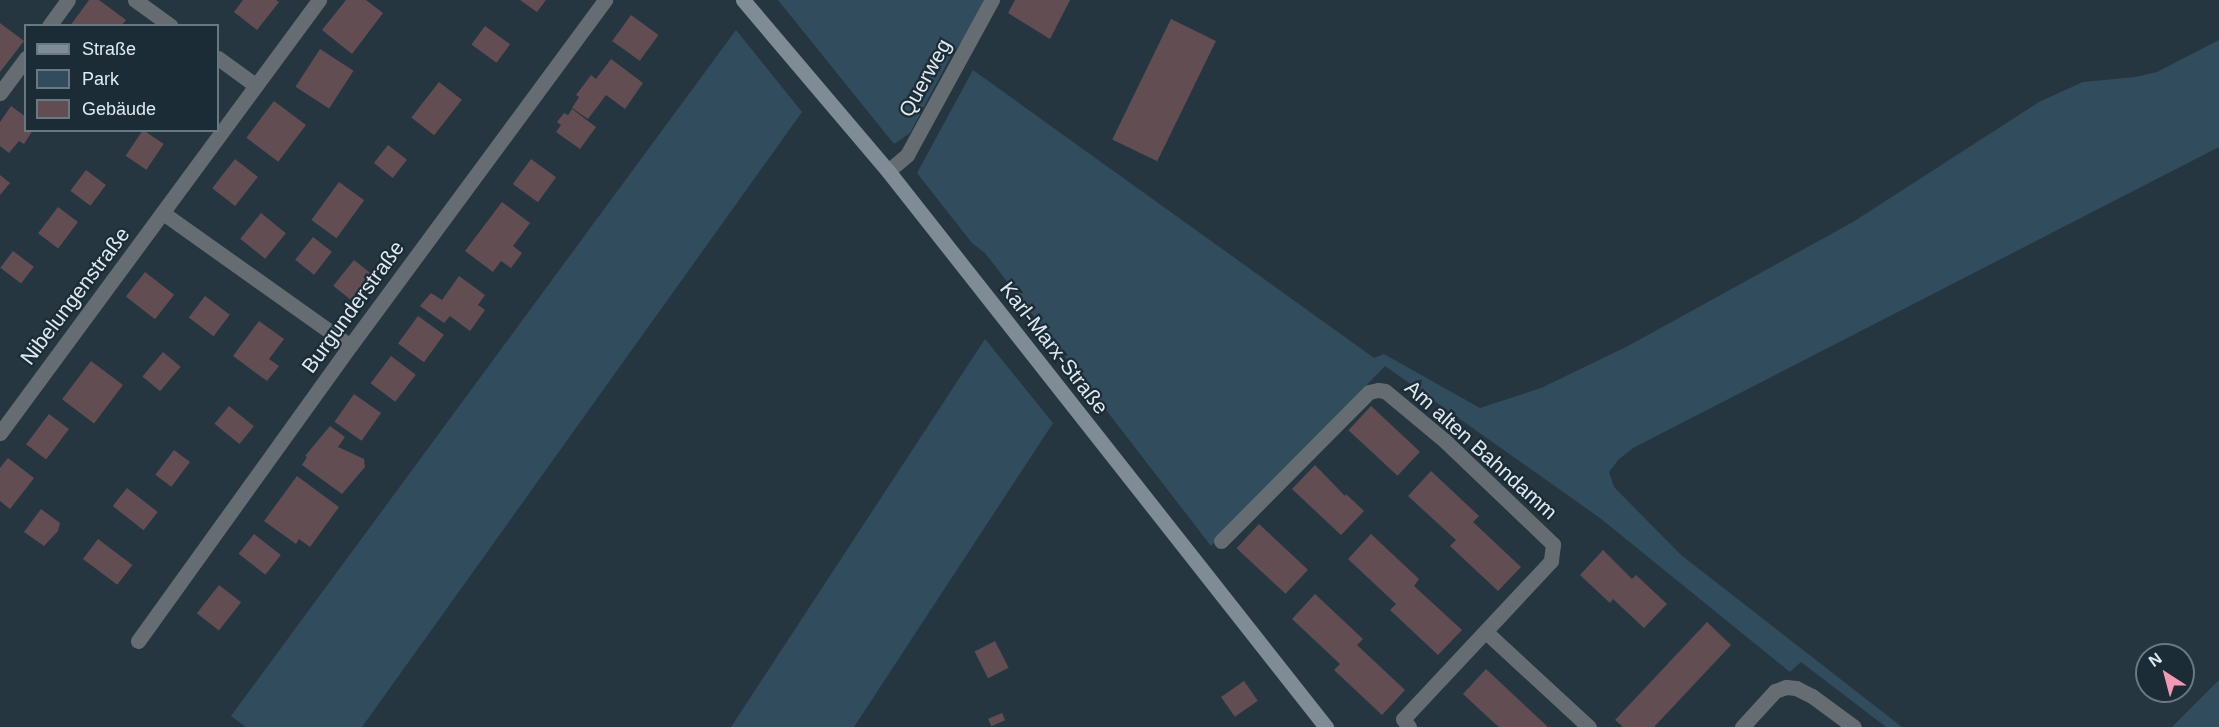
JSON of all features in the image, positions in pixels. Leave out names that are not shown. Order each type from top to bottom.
[{"type":"main road","name":"Karl-Marx-Straße","points":[[743,0],[888,171],[1326,727]]},
{"type":"street","points":[[50,24],[68,0]]},
{"type":"street","points":[[135,0],[168,24]]},
{"type":"street","name":"Nibelungenstraße","points":[[0,433],[319,0]]},
{"type":"street","name":"Burgunderstraße","points":[[138,641],[350,346],[605,0]]},
{"type":"street","name":"Querweg","points":[[888,171],[907,155],[992,0]]},
{"type":"street","points":[[219,59],[255,85]]},
{"type":"street","points":[[0,93],[24,61]]},
{"type":"street","points":[[163,213],[350,346]]},
{"type":"street","name":"Am alten Bahndamm","points":[[1221,541],[1369,392],[1385,392],[1444,440],[1553,544],[1551,561],[1403,718],[1409,727]]},
{"type":"street","points":[[1486,632],[1589,727]]},
{"type":"street","points":[[1742,727],[1775,691],[1785,687],[1796,688],[1812,696],[1854,727]]},
{"type":"green space","points":[[778,0],[987,0],[968,34],[952,54],[910,133],[894,144]]},
{"type":"green space","points":[[736,30],[802,112],[362,727],[246,727],[231,716]]},
{"type":"green space","points":[[2219,40],[2219,147],[1633,448],[1619,459],[1609,472],[1614,487],[1681,555],[1902,727],[1886,727],[1801,662],[1790,672],[1600,518],[1385,366],[1211,546],[985,253],[972,243],[917,173],[973,70],[1374,358],[1384,354],[1480,408],[1541,388],[1628,346],[1853,222],[2039,102],[2083,82],[2135,77],[2157,72]]},
{"type":"green space","points":[[985,339],[1053,423],[854,727],[731,727]]},
{"type":"green space","points":[[2219,680],[2219,727],[2172,727]]},
{"type":"building","points":[[89,0],[99,0],[126,20],[123,24],[71,24]]},
{"type":"building","points":[[243,0],[276,0],[279,2],[257,30],[234,12]]},
{"type":"building","points":[[346,0],[366,0],[383,13],[352,54],[322,30]]},
{"type":"building","points":[[520,0],[546,0],[537,12]]},
{"type":"building","points":[[1015,0],[1070,0],[1050,39],[1008,13]]},
{"type":"building","points":[[631,15],[659,35],[640,61],[612,41]]},
{"type":"building","points":[[1171,19],[1216,41],[1157,161],[1112,139]]},
{"type":"building","points":[[0,23],[24,41],[0,72]]},
{"type":"building","points":[[485,26],[510,44],[497,63],[471,45]]},
{"type":"building","points":[[320,49],[354,71],[329,109],[295,87]]},
{"type":"building","points":[[611,59],[643,83],[625,109],[606,95],[588,119],[572,108],[579,97],[576,95],[591,75],[596,79]]},
{"type":"building","points":[[439,82],[462,100],[434,135],[411,117]]},
{"type":"building","points":[[274,101],[306,125],[278,162],[246,138]]},
{"type":"building","points":[[11,106],[24,116],[24,132],[32,132],[24,144],[19,141],[9,153],[0,146],[0,122]]},
{"type":"building","points":[[572,109],[596,127],[580,149],[556,132],[561,125],[557,122],[564,113],[568,115]]},
{"type":"building","points":[[142,132],[146,132],[164,144],[146,170],[126,156]]},
{"type":"building","points":[[388,145],[407,160],[393,178],[374,163]]},
{"type":"building","points":[[235,159],[258,177],[235,206],[212,188]]},
{"type":"building","points":[[531,159],[556,177],[538,202],[513,184]]},
{"type":"building","points":[[86,170],[106,185],[90,206],[70,191]]},
{"type":"building","points":[[0,175],[10,183],[0,195]]},
{"type":"building","points":[[339,182],[364,200],[336,238],[311,220]]},
{"type":"building","points":[[502,202],[530,223],[513,246],[522,253],[511,268],[501,261],[493,272],[465,251]]},
{"type":"building","points":[[58,207],[78,222],[58,248],[38,233]]},
{"type":"building","points":[[261,213],[286,233],[265,259],[240,239]]},
{"type":"building","points":[[313,237],[332,252],[314,275],[295,260]]},
{"type":"building","points":[[13,251],[34,267],[21,283],[0,268]]},
{"type":"building","points":[[354,260],[374,276],[353,302],[333,286]]},
{"type":"building","points":[[145,272],[174,295],[155,319],[126,296]]},
{"type":"building","points":[[459,276],[485,295],[478,305],[485,310],[470,331],[450,316],[444,323],[420,306],[431,293],[442,300]]},
{"type":"building","points":[[205,296],[230,315],[214,336],[189,318]]},
{"type":"building","points":[[418,316],[444,335],[424,362],[398,344]]},
{"type":"building","points":[[259,321],[284,339],[269,359],[279,366],[267,381],[233,356]]},
{"type":"building","points":[[163,352],[181,367],[160,391],[142,377]]},
{"type":"building","points":[[391,356],[416,375],[395,402],[371,383]]},
{"type":"building","points":[[91,361],[123,385],[94,423],[62,399]]},
{"type":"building","points":[[354,394],[381,413],[362,441],[334,422]]},
{"type":"building","points":[[229,406],[254,426],[239,444],[215,424]]},
{"type":"building","points":[[1371,406],[1420,452],[1397,476],[1348,430]]},
{"type":"building","points":[[49,414],[69,429],[46,459],[26,444]]},
{"type":"building","points":[[330,426],[345,437],[338,447],[364,459],[365,467],[342,494],[302,465],[307,457],[305,456]]},
{"type":"building","points":[[174,450],[190,462],[171,487],[155,475]]},
{"type":"building","points":[[8,458],[34,478],[10,509],[0,501],[0,468]]},
{"type":"building","points":[[1315,465],[1345,496],[1346,494],[1364,511],[1341,535],[1292,489]]},
{"type":"building","points":[[1431,471],[1479,516],[1473,522],[1521,567],[1498,591],[1450,546],[1456,540],[1408,496]]},
{"type":"building","points":[[297,476],[339,507],[310,547],[299,539],[296,544],[264,521]]},
{"type":"building","points":[[127,488],[158,512],[144,530],[113,506]]},
{"type":"building","points":[[41,509],[60,523],[58,531],[44,546],[24,532]]},
{"type":"building","points":[[1259,524],[1308,570],[1285,594],[1236,548]]},
{"type":"building","points":[[254,534],[281,555],[265,575],[239,554]]},
{"type":"building","points":[[1371,534],[1419,579],[1414,586],[1462,630],[1438,655],[1390,610],[1396,604],[1348,559]]},
{"type":"building","points":[[98,539],[132,565],[117,585],[83,559]]},
{"type":"building","points":[[1603,550],[1632,579],[1636,575],[1667,604],[1644,628],[1613,599],[1610,603],[1580,575]]},
{"type":"building","points":[[219,585],[241,602],[219,631],[197,613]]},
{"type":"building","points":[[1315,594],[1363,639],[1357,645],[1405,690],[1382,715],[1334,670],[1340,664],[1292,619]]},
{"type":"building","points":[[1707,622],[1731,645],[1654,727],[1623,727],[1615,720]]},
{"type":"building","points":[[995,641],[1009,668],[988,678],[975,651]]},
{"type":"building","points":[[1486,669],[1548,727],[1499,727],[1463,694]]},
{"type":"building","points":[[1244,681],[1258,701],[1235,717],[1221,697]]},
{"type":"building","points":[[1002,713],[1005,720],[991,726],[988,719]]}]
